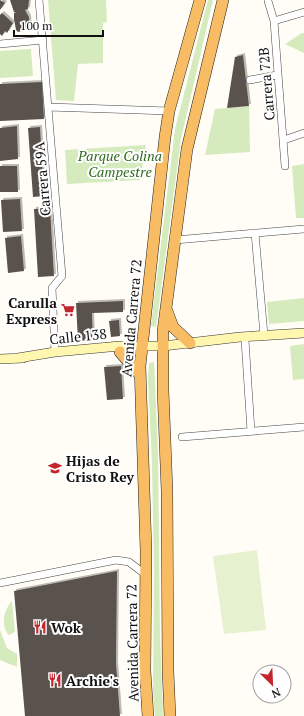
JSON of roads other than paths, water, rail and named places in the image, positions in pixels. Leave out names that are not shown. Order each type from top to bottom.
[{"type":"highway","name":"Avenida Carrera 72","points":[[148,716],[145,671],[146,575],[144,457],[140,375],[142,347],[160,169],[169,111],[200,0]]},
{"type":"highway","points":[[170,716],[168,671],[167,491],[163,346],[166,307],[191,126],[223,0]]},
{"type":"highway","points":[[166,307],[174,327],[190,343]]},
{"type":"highway","points":[[120,352],[140,375]]},
{"type":"main road","name":"Calle 138","points":[[18,358],[55,352],[120,346],[163,346],[264,335],[304,333]]},
{"type":"main road","name":"Calle 138","points":[[221,340],[245,340],[304,333]]},
{"type":"main road","name":"Calle 138","points":[[0,359],[56,357],[120,352],[142,347]]},
{"type":"street","name":"Carrera 59A","points":[[39,0],[62,276],[52,288],[55,352]]},
{"type":"street","name":"Carrera 72B","points":[[268,1],[274,21],[285,166]]},
{"type":"street","points":[[274,21],[304,12]]},
{"type":"street","points":[[0,44],[43,40]]},
{"type":"street","points":[[250,80],[277,75]]},
{"type":"street","points":[[48,106],[169,111]]},
{"type":"street","points":[[284,140],[304,133]]},
{"type":"street","points":[[175,240],[304,229]]},
{"type":"street","points":[[255,233],[264,335]]},
{"type":"street","points":[[245,340],[251,432]]},
{"type":"street","points":[[182,437],[304,427]]},
{"type":"street","points":[[0,583],[116,560],[129,562],[146,575]]},
{"type":"place","name":"Carulla Express","points":[[68,310]]},
{"type":"place","name":"Hijas de Cristo Rey","points":[[55,468]]},
{"type":"place","name":"Wok","points":[[40,627]]},
{"type":"place","name":"Archie's","points":[[55,680]]},
{"type":"park label","name":"Parque Colina Campestre","points":[[120,164]]}]
